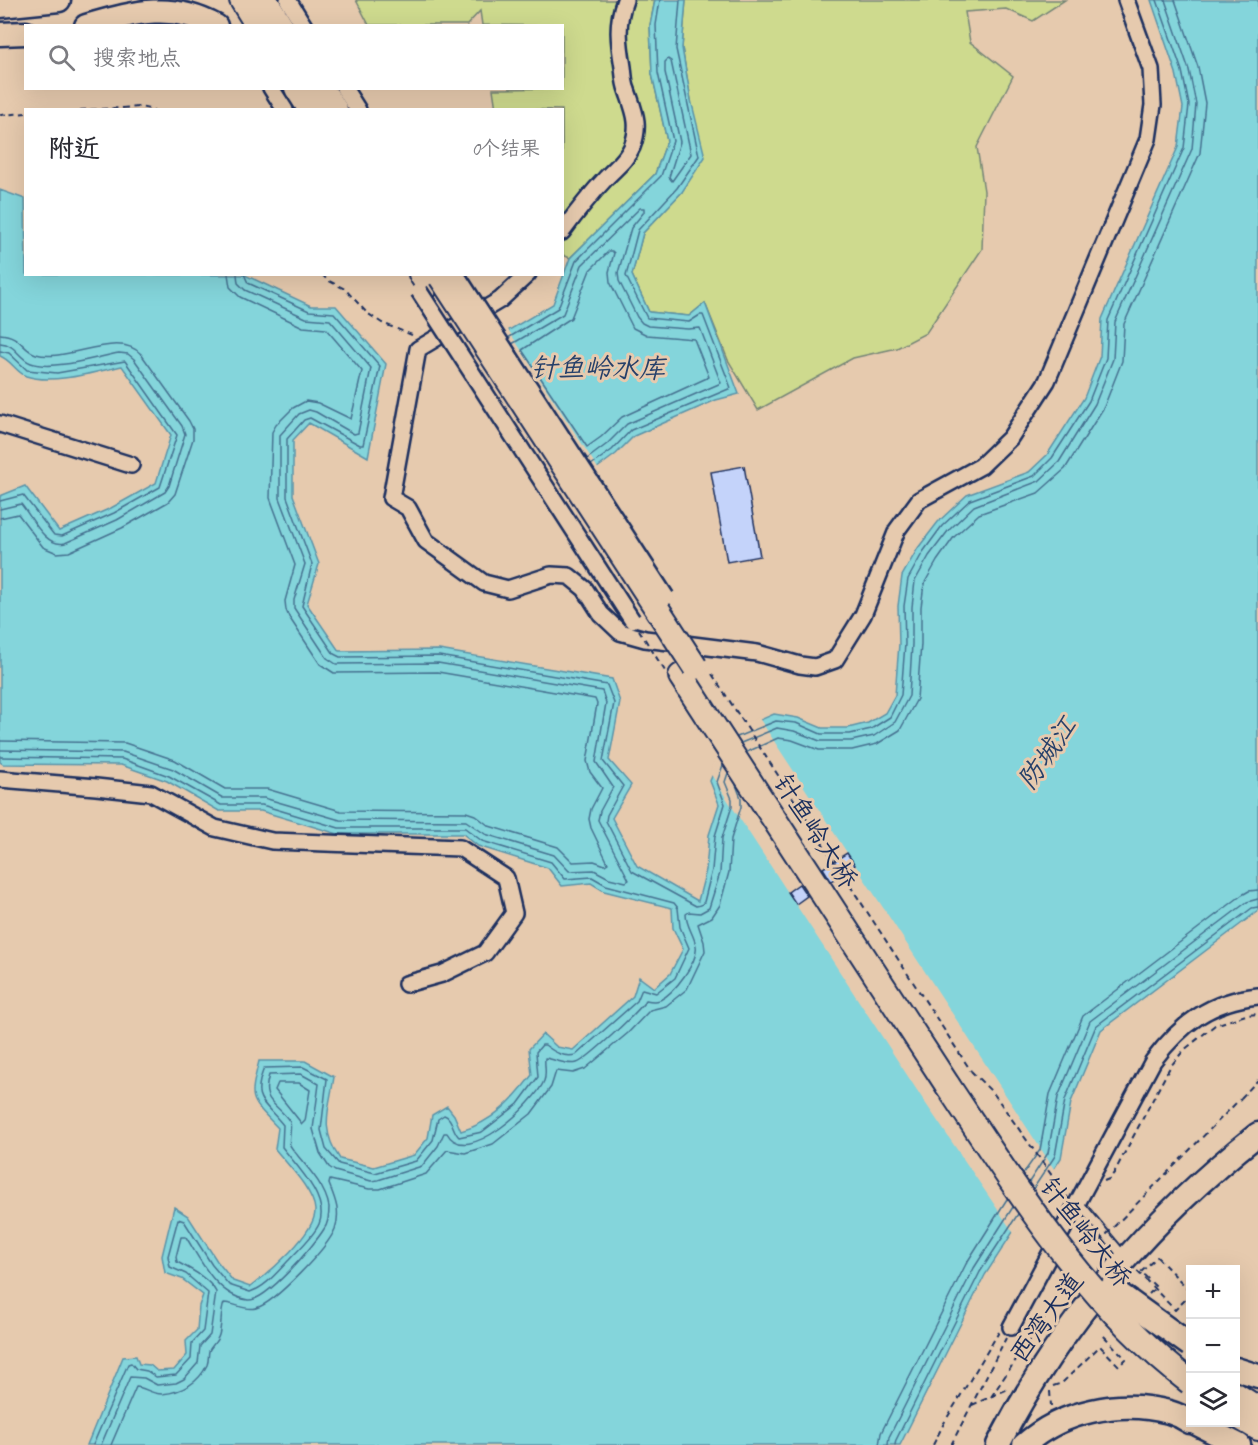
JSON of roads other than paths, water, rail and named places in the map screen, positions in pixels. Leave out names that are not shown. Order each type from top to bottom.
[{"type":"main road","points":[[0,6],[59,0]]},
{"type":"main road","points":[[242,0],[257,24]]},
{"type":"main road","points":[[265,0],[280,24]]},
{"type":"main road","points":[[94,24],[143,11],[166,10],[202,18],[212,24]]},
{"type":"main road","points":[[0,34],[24,33]]},
{"type":"main road","points":[[303,90],[310,108]]},
{"type":"main road","points":[[305,90],[332,108]]},
{"type":"main road","name":"针鱼岭大桥","points":[[431,279],[1032,1186],[1088,1261],[1126,1274],[1129,1307],[1186,1358]]},
{"type":"main road","name":"针鱼岭大桥","points":[[431,279],[1020,1195],[1076,1270],[1118,1318],[1186,1378]]},
{"type":"main road","name":"西湾大道","points":[[998,1445],[1055,1347],[1126,1274],[1191,1191],[1258,1134]]},
{"type":"main road","points":[[1126,1274],[1186,1340]]},
{"type":"main road","points":[[1240,1370],[1258,1376]]},
{"type":"main road","points":[[1240,1398],[1258,1409]]},
{"type":"main road","points":[[1023,1445],[1056,1423],[1092,1410],[1124,1406],[1170,1412],[1186,1419]]},
{"type":"main road","points":[[1240,1417],[1258,1428]]},
{"type":"main road","points":[[1202,1427],[1239,1445]]},
{"type":"street","points":[[233,0],[242,24]]},
{"type":"street","points":[[288,0],[303,24]]},
{"type":"street","points":[[564,229],[601,183],[622,164],[635,138],[636,118],[632,99],[627,90],[619,43],[619,20],[625,0]]},
{"type":"street","points":[[526,276],[500,300],[418,349],[391,498],[408,508],[426,541],[484,583],[508,589],[551,575],[569,576],[585,590],[601,614],[620,632],[645,639],[757,653],[815,667],[835,660],[849,641],[863,615],[897,530],[919,500],[981,466],[1010,438],[1047,381],[1148,139],[1153,105],[1151,69],[1126,0]]},
{"type":"street","points":[[272,90],[284,108]]},
{"type":"street","points":[[345,90],[357,108]]},
{"type":"street","points":[[431,279],[666,597]]},
{"type":"street","points":[[431,279],[632,620]]},
{"type":"street","points":[[0,423],[131,465]]},
{"type":"street","points":[[0,779],[151,793],[215,828],[272,841],[460,848],[506,878],[514,913],[485,953],[442,974],[406,984]]},
{"type":"street","points":[[1008,1325],[1078,1202],[1153,1061],[1171,1038],[1189,1022],[1208,1010],[1241,998],[1258,996]]},
{"type":"lane","points":[[1078,1202],[1126,1274]]},
{"type":"water","name":"针鱼岭水库","points":[[655,0],[686,0],[682,48],[691,100],[705,157],[682,192],[643,233],[632,275],[649,312],[689,316],[705,303],[739,394],[716,400],[634,436],[616,454],[581,480],[489,342],[553,304],[570,258],[655,174],[667,141],[652,74],[650,25]]},
{"type":"water","name":"防城江","points":[[1151,0],[1258,0],[1258,911],[1101,1030],[1071,1102],[1061,1158],[985,1275],[900,1445],[87,1445],[123,1357],[136,1356],[139,1364],[150,1365],[157,1371],[174,1370],[187,1355],[186,1341],[197,1330],[199,1306],[203,1295],[182,1279],[165,1273],[162,1256],[174,1207],[188,1216],[233,1281],[250,1287],[290,1252],[308,1230],[313,1219],[315,1210],[310,1195],[275,1149],[278,1128],[261,1110],[254,1098],[254,1084],[259,1061],[305,1061],[334,1077],[327,1119],[334,1148],[340,1159],[374,1167],[414,1155],[428,1138],[432,1115],[447,1106],[461,1131],[492,1116],[509,1102],[532,1075],[529,1049],[543,1034],[557,1047],[573,1050],[633,996],[639,977],[654,988],[670,974],[683,949],[673,928],[672,908],[604,891],[591,883],[562,886],[548,868],[478,846],[463,834],[338,834],[261,811],[219,811],[167,781],[121,765],[3,764],[0,762],[0,496],[25,486],[59,531],[111,508],[156,483],[171,435],[122,366],[74,377],[49,379],[26,376],[0,356],[0,190],[24,199],[24,276],[247,276],[311,306],[336,306],[386,364],[368,457],[309,423],[293,440],[293,495],[319,564],[307,604],[339,651],[439,650],[612,679],[620,702],[609,760],[631,785],[612,818],[637,866],[698,901],[706,870],[709,835],[719,804],[710,781],[730,733],[774,714],[798,718],[822,728],[848,728],[868,723],[885,713],[895,695],[899,644],[898,606],[902,576],[918,548],[938,522],[967,495],[1029,472],[1047,455],[1084,398],[1100,356],[1102,319],[1178,147],[1183,107],[1176,73]]}]
